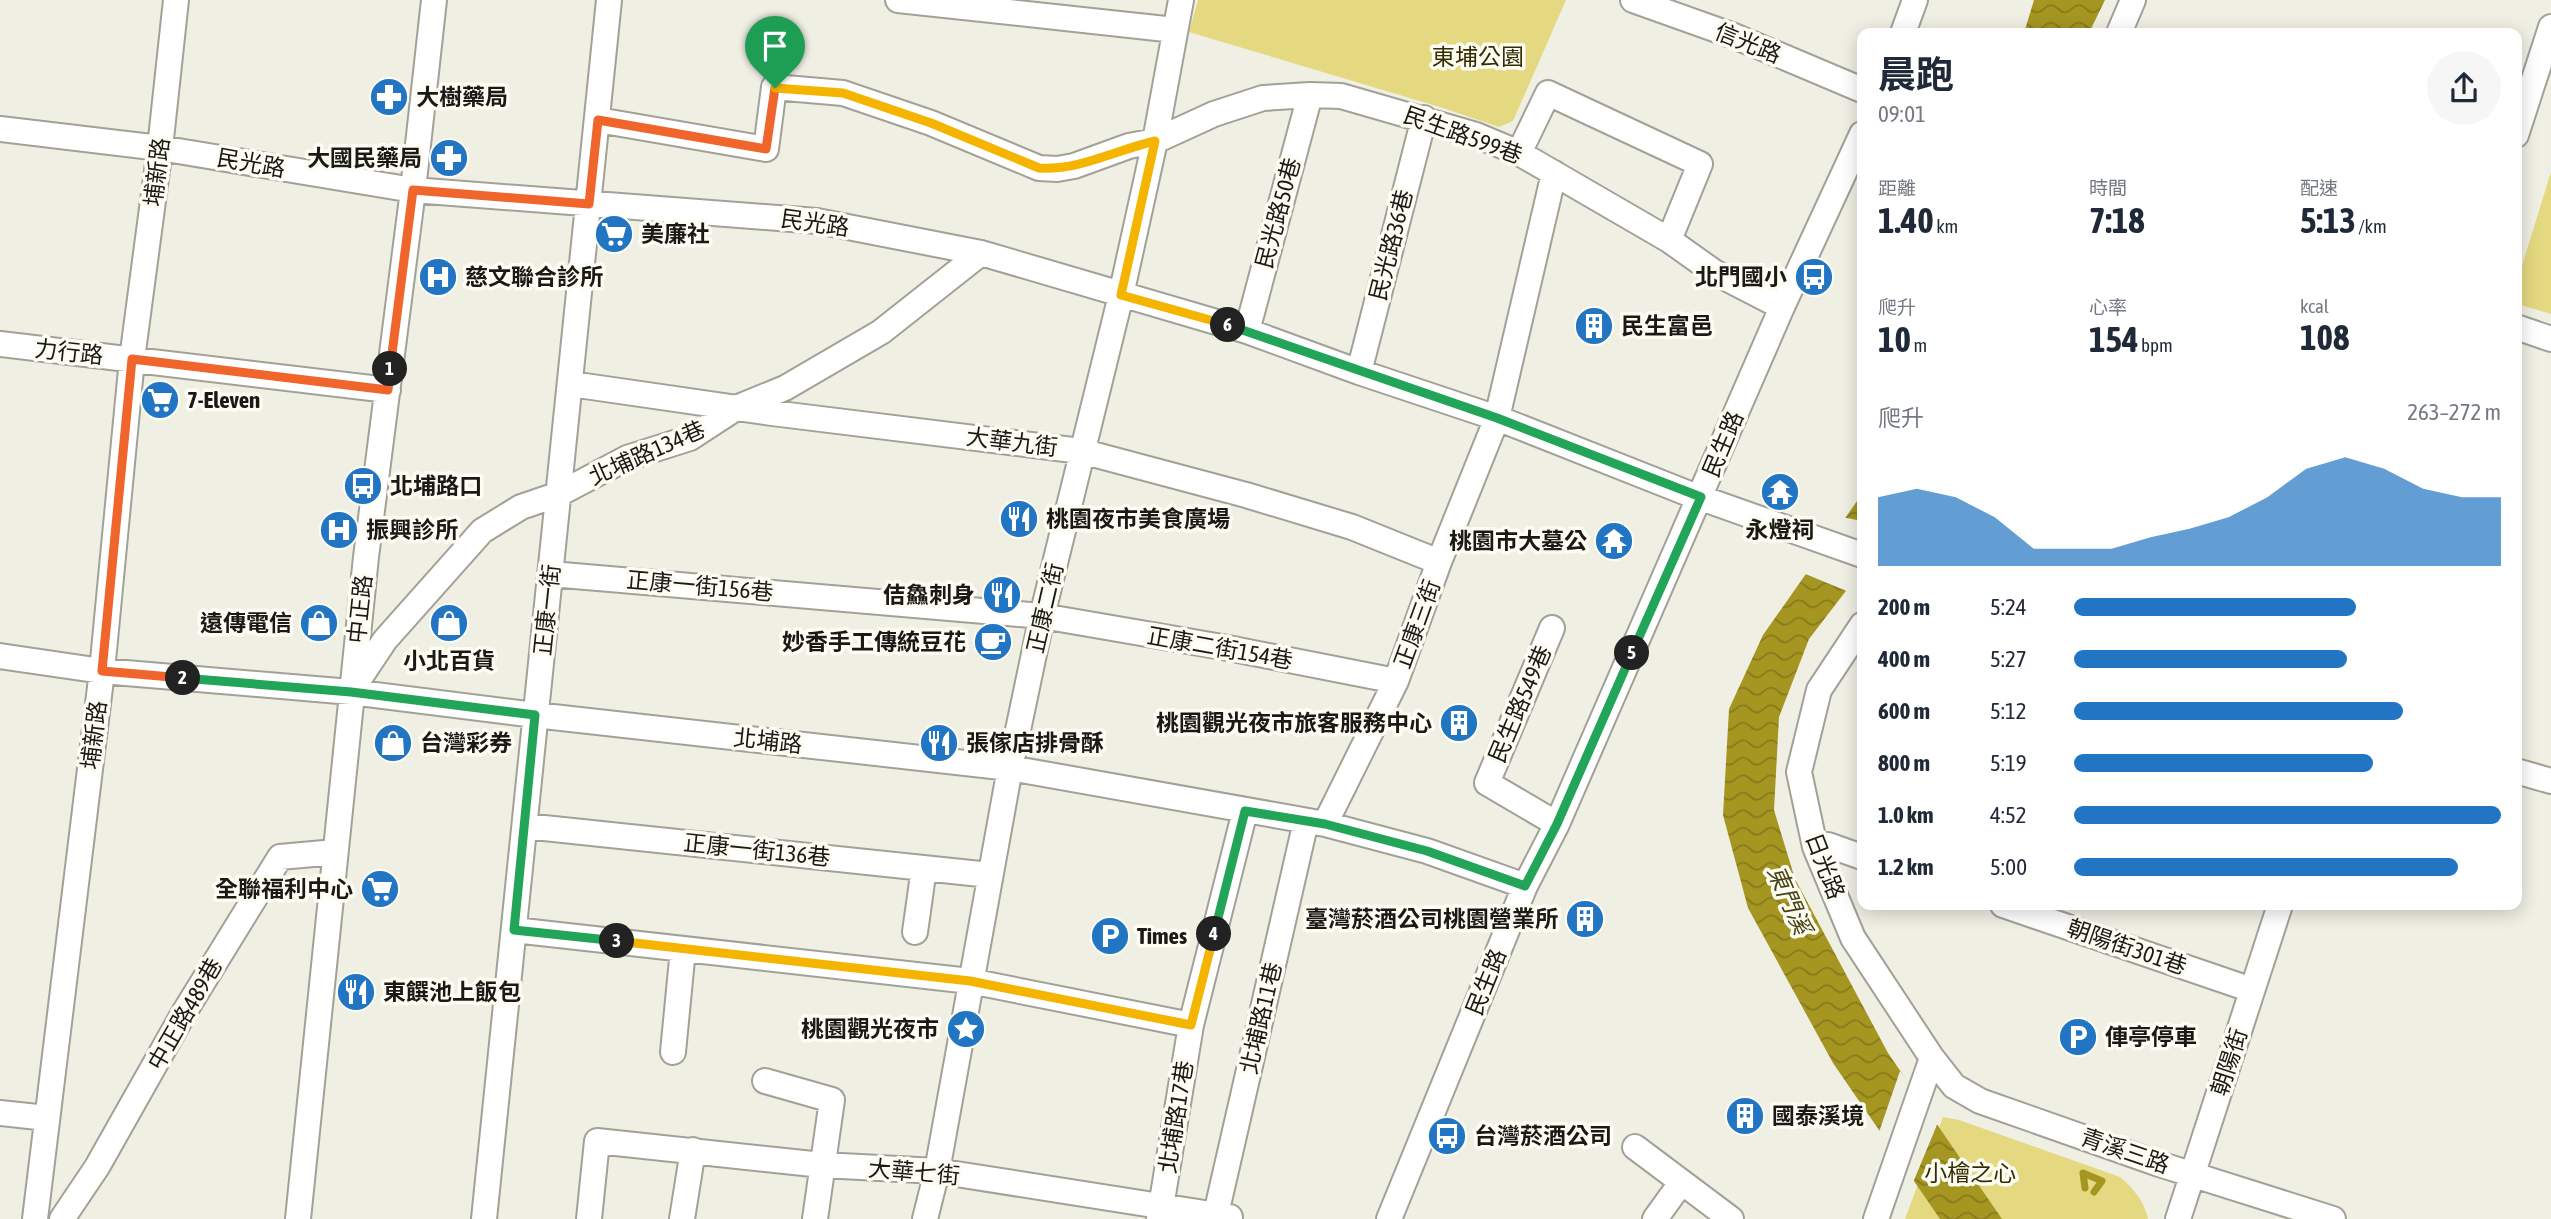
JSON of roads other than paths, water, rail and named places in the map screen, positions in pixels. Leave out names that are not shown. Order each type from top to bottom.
[{"type":"street","name":"埔新路","points":[[35,1219],[102,671],[132,359],[160,148],[176,0]]},
{"type":"street","name":"中正路","points":[[298,1219],[351,692],[434,0]]},
{"type":"street","name":"正康一街","points":[[484,1219],[609,0]]},
{"type":"street","points":[[898,0],[1175,30]]},
{"type":"street","name":"正康二街","points":[[925,1219],[937,1171],[1010,768],[1042,616],[1121,295],[1155,141],[1181,0]]},
{"type":"street","name":"信光路","points":[[1633,0],[1734,36],[1857,88]]},
{"type":"street","points":[[1905,28],[1915,0]]},
{"type":"street","points":[[2121,28],[2133,0]]},
{"type":"street","points":[[2522,116],[2551,27]]},
{"type":"street","name":"民生路599巷","points":[[598,120],[766,149],[775,88],[843,93],[931,123],[1039,168],[1057,169],[1074,166],[1129,146],[1155,141],[1214,114],[1263,98],[1340,96],[1424,118],[1519,153],[1669,240],[1714,272],[1782,307]]},
{"type":"street","points":[[1519,153],[1548,93],[1700,164],[1669,240]]},
{"type":"street","name":"民光路50巷","points":[[1247,331],[1310,95]]},
{"type":"street","name":"民光路36巷","points":[[1359,372],[1424,118]]},
{"type":"street","name":"民光路","points":[[0,129],[160,148],[413,190],[817,221],[981,253],[1247,331],[1497,418],[1701,497],[1857,553]]},
{"type":"street","name":"民生路","points":[[1389,1219],[1525,886],[1557,824],[1782,307],[1857,145]]},
{"type":"street","name":"正康三街","points":[[1316,823],[1396,681],[1439,562],[1497,418],[1554,173]]},
{"type":"street","name":"北埔路134巷","points":[[351,692],[385,640],[482,531],[521,507],[559,494],[627,458],[690,438],[736,408],[785,388],[881,332],[981,253]]},
{"type":"street","points":[[2522,329],[2551,339]]},
{"type":"street","name":"力行路","points":[[0,344],[388,390]]},
{"type":"street","name":"大華九街","points":[[571,384],[736,408],[1082,451],[1352,527],[1439,562]]},
{"type":"street","name":"正康一街156巷","points":[[551,574],[1042,616]]},
{"type":"street","name":"正康二街154巷","points":[[1042,616],[1228,648],[1396,681]]},
{"type":"street","name":"民生路549巷","points":[[1552,628],[1488,783],[1557,824]]},
{"type":"street","name":"日光路","points":[[1857,633],[1819,690],[1799,772],[1815,847],[1853,939],[1932,1058]]},
{"type":"street","name":"北埔路","points":[[0,656],[102,671],[351,692],[1010,768],[1316,823],[1427,851],[1525,886]]},
{"type":"street","points":[[2522,773],[2551,781]]},
{"type":"street","name":"北埔路17巷","points":[[1160,1212],[1191,1025],[1245,811]]},
{"type":"street","name":"北埔路11巷","points":[[1223,1216],[1316,823]]},
{"type":"street","name":"正康一街136巷","points":[[525,826],[990,874]]},
{"type":"street","points":[[1815,847],[1828,845],[1857,855]]},
{"type":"street","name":"中正路489巷","points":[[62,1219],[97,1167],[185,1011],[280,857],[335,852]]},
{"type":"street","points":[[915,933],[924,868]]},
{"type":"street","name":"朝陽街301巷","points":[[2018,910],[2252,990]]},
{"type":"street","name":"朝陽街","points":[[2178,1219],[2278,910]]},
{"type":"street","points":[[514,930],[970,981],[1191,1025]]},
{"type":"street","points":[[673,1052],[683,949]]},
{"type":"street","points":[[1876,1219],[1932,1058]]},
{"type":"street","name":"青溪三路","points":[[1932,1058],[1954,1086],[1980,1101],[2192,1175],[2333,1219]]},
{"type":"street","points":[[765,1081],[832,1100],[815,1219]]},
{"type":"street","points":[[0,1113],[47,1118]]},
{"type":"street","name":"大華七街","points":[[589,1219],[597,1141],[822,1165],[937,1171],[1160,1212],[1223,1216]]},
{"type":"street","points":[[1635,1147],[1731,1219]]},
{"type":"street","points":[[682,1219],[693,1150]]},
{"type":"street","points":[[1655,1219],[1681,1183]]},
{"type":"water","points":[[2034,0],[2105,0],[2091,28],[2026,28]]},
{"type":"water","name":"東門溪","points":[[1857,501],[1857,577],[1809,639],[1779,717],[1774,810],[1795,879],[1888,1053],[2002,1219],[1940,1219],[1833,1063],[1748,908],[1723,815],[1729,709],[1763,635]]},
{"type":"waterway","points":[[2085,1188],[2083,1173],[2102,1181],[2094,1192]]},
{"type":"place","name":"大樹藥局","points":[[389,97]]},
{"type":"place","name":"大國民藥局","points":[[449,158]]},
{"type":"place","name":"美廉社","points":[[614,234]]},
{"type":"place","name":"慈文聯合診所","points":[[438,277]]},
{"type":"place","name":"北門國小","points":[[1814,277]]},
{"type":"place","name":"民生富邑","points":[[1594,326]]},
{"type":"place","name":"7-Eleven","points":[[160,400]]},
{"type":"place","name":"北埔路口","points":[[363,486]]},
{"type":"place","name":"永燈祠","points":[[1780,492]]},
{"type":"place","name":"桃園夜市美食廣場","points":[[1019,519]]},
{"type":"place","name":"振興診所","points":[[339,530]]},
{"type":"place","name":"桃園市大墓公","points":[[1614,541]]},
{"type":"place","name":"佶鱻刺身","points":[[1002,595]]},
{"type":"place","name":"遠傳電信","points":[[319,623]]},
{"type":"place","name":"小北百貨","points":[[449,623]]},
{"type":"place","name":"妙香手工傳統豆花","points":[[993,642]]},
{"type":"place","name":"桃園觀光夜市旅客服務中心","points":[[1459,723]]},
{"type":"place","name":"台灣彩券","points":[[393,743]]},
{"type":"place","name":"張傢店排骨酥","points":[[939,743]]},
{"type":"place","name":"全聯福利中心","points":[[380,889]]},
{"type":"place","name":"臺灣菸酒公司桃園營業所","points":[[1585,919]]},
{"type":"place","name":"Times","points":[[1110,936]]},
{"type":"place","name":"東饌池上飯包","points":[[356,992]]},
{"type":"place","name":"桃園觀光夜市","points":[[966,1029]]},
{"type":"place","name":"俥亭停車","points":[[2078,1037]]},
{"type":"place","name":"國泰溪境","points":[[1745,1116]]},
{"type":"place","name":"台灣菸酒公司","points":[[1447,1136]]},
{"type":"park label","name":"東埔公園","points":[[1478,57]]},
{"type":"park label","name":"小檜之心","points":[[1970,1173]]}]
